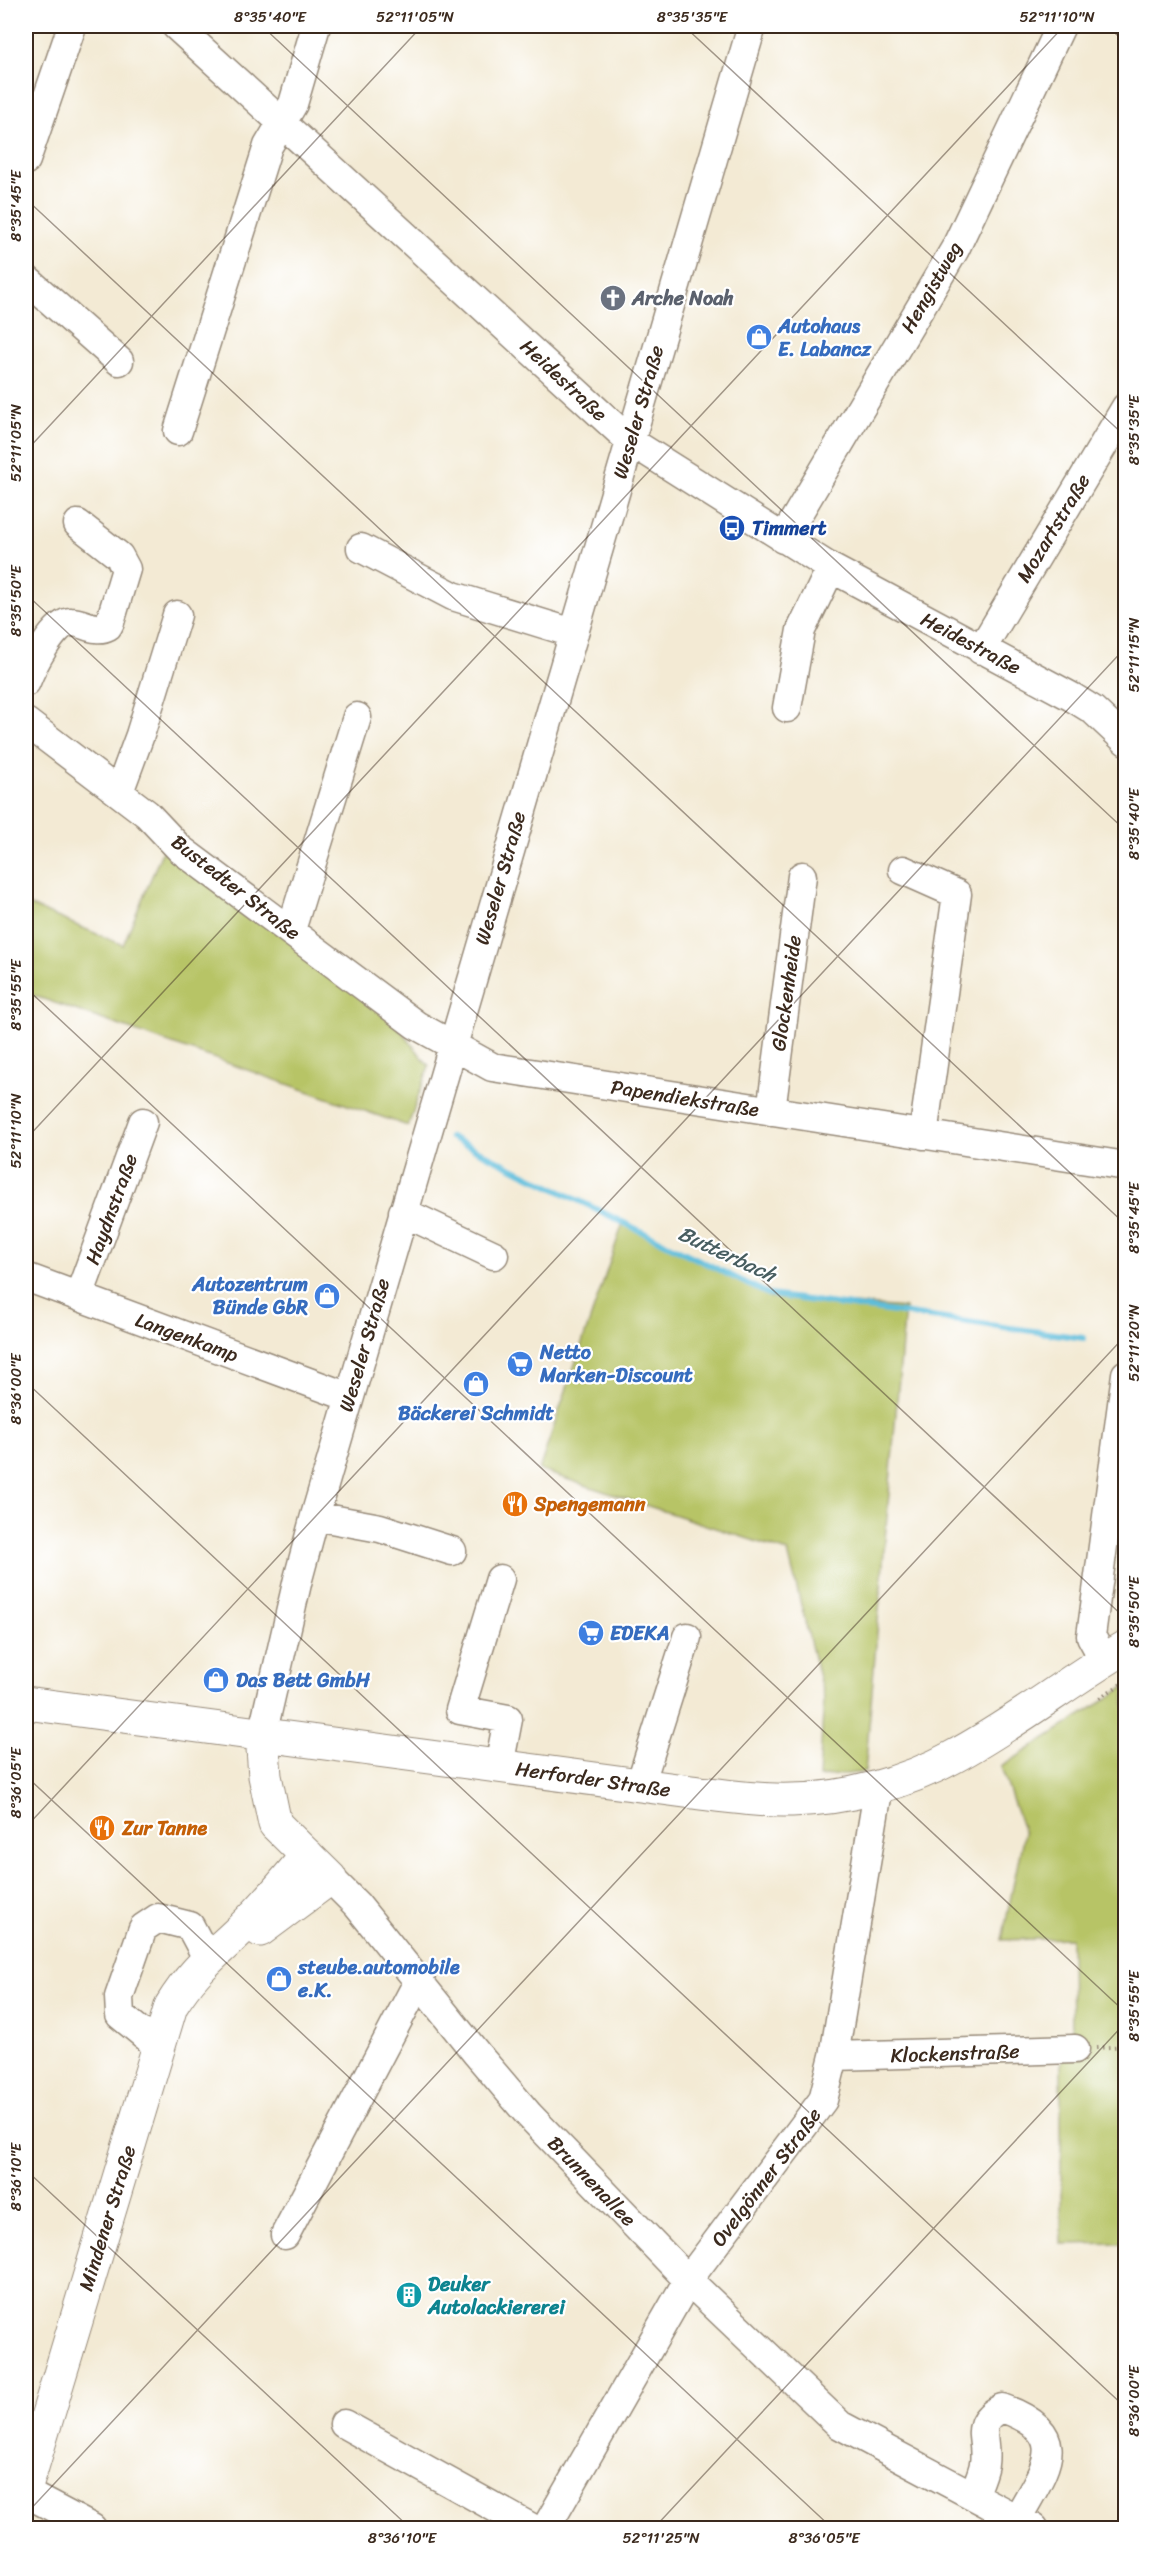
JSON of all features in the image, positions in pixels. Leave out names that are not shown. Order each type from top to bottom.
[{"type":"main road","name":"Herforder Straße","points":[[26,1703],[640,1785],[748,1798],[792,1800],[834,1795],[918,1773],[970,1748],[1115,1653]]},
{"type":"main road","name":"Brunnenallee","points":[[262,1735],[265,1776],[275,1824],[330,1878]]},
{"type":"main road","name":"Mindener Straße","points":[[26,2487],[171,2006],[186,1982],[207,1958],[276,1893],[307,1855]]},
{"type":"main road","name":"Mindener Straße","points":[[207,1958],[249,1937],[294,1907],[330,1878]]},
{"type":"street","points":[[26,155],[72,26]]},
{"type":"street","name":"Heidestraße","points":[[176,26],[630,441],[831,568],[1072,697],[1093,710],[1125,741]]},
{"type":"street","points":[[178,431],[268,146],[293,104],[316,26]]},
{"type":"street","name":"Weseler Straße","points":[[262,1735],[298,1579],[349,1397],[752,26]]},
{"type":"street","name":"Hengistweg","points":[[783,539],[955,249],[1061,26]]},
{"type":"street","points":[[26,279],[119,361]]},
{"type":"street","name":"Mozartstraße","points":[[981,650],[1125,407]]},
{"type":"street","points":[[26,682],[53,633],[63,624],[70,622],[100,628],[108,626],[110,622],[125,575],[124,563],[119,556],[78,524]]},
{"type":"street","points":[[361,548],[453,596],[573,633]]},
{"type":"street","points":[[787,708],[801,630],[831,568]]},
{"type":"street","points":[[119,792],[140,735],[177,615]]},
{"type":"street","points":[[291,930],[357,717]]},
{"type":"street","name":"Bustedter Straße","points":[[26,722],[147,814],[180,849],[416,1025],[451,1045]]},
{"type":"street","points":[[903,870],[957,894],[923,1135]]},
{"type":"street","name":"Glockenheide","points":[[771,1111],[802,876]]},
{"type":"street","name":"Papendiekstraße","points":[[451,1045],[492,1067],[1125,1166]]},
{"type":"street","name":"Haydnstraße","points":[[79,1296],[142,1122]]},
{"type":"street","points":[[403,1212],[494,1255]]},
{"type":"street","name":"Langenkamp","points":[[26,1277],[349,1397]]},
{"type":"street","points":[[1115,1653],[1091,1636],[1125,1374]]},
{"type":"street","points":[[315,1516],[380,1528],[452,1551]]},
{"type":"street","points":[[499,1766],[508,1719],[460,1710],[500,1579]]},
{"type":"street","points":[[640,1785],[687,1637]]},
{"type":"street","name":"Ovelgönner Straße","points":[[546,2529],[688,2280],[823,2100],[834,2056],[879,1785]]},
{"type":"street","name":"Brunnenallee","points":[[330,1878],[357,1905],[529,2115],[688,2280],[840,2425],[1026,2524]]},
{"type":"street","points":[[159,2047],[120,2015],[119,1997],[143,1928],[158,1918],[190,1926],[207,1958]]},
{"type":"street","points":[[285,2235],[418,1982]]},
{"type":"street","name":"Klockenstraße","points":[[834,2056],[1076,2049]]},
{"type":"street","points":[[973,2495],[984,2467],[983,2424],[992,2413],[1002,2408],[1011,2411],[1038,2426],[1047,2438],[1048,2444],[1045,2468],[1026,2524]]},
{"type":"street","points":[[344,2424],[531,2529]]},
{"type":"street","points":[[26,2493],[92,2529]]},
{"type":"green space","points":[[165,845],[392,1019],[429,1066],[408,1126],[26,993],[26,904],[123,945]]},
{"type":"green space","points":[[623,1223],[771,1298],[905,1308],[865,1772],[819,1777],[824,1698],[788,1552],[539,1470]]},
{"type":"green space","points":[[1125,1687],[1125,2243],[1061,2244],[1061,2065],[1072,2038],[1071,1938],[1002,1940],[1024,1833],[1001,1767]]},
{"type":"waterway","name":"Butterbach","points":[[450,1137],[770,1295],[1084,1338]]},
{"type":"place","name":"Arche Noah","points":[[613,298]]},
{"type":"place","name":"Autohaus E. Labancz","points":[[759,337]]},
{"type":"place","name":"Timmert","points":[[732,528]]},
{"type":"place","name":"Autozentrum Bünde GbR","points":[[327,1296]]},
{"type":"place","name":"Netto Marken-Discount","points":[[520,1364]]},
{"type":"place","name":"Bäckerei Schmidt","points":[[476,1384]]},
{"type":"place","name":"Spengemann","points":[[515,1504]]},
{"type":"place","name":"EDEKA","points":[[591,1633]]},
{"type":"place","name":"Das Bett GmbH","points":[[216,1680]]},
{"type":"place","name":"Zur Tanne","points":[[102,1828]]},
{"type":"place","name":"steube.automobile e.K.","points":[[279,1979]]},
{"type":"place","name":"Deuker Autolackiererei","points":[[409,2295]]}]
